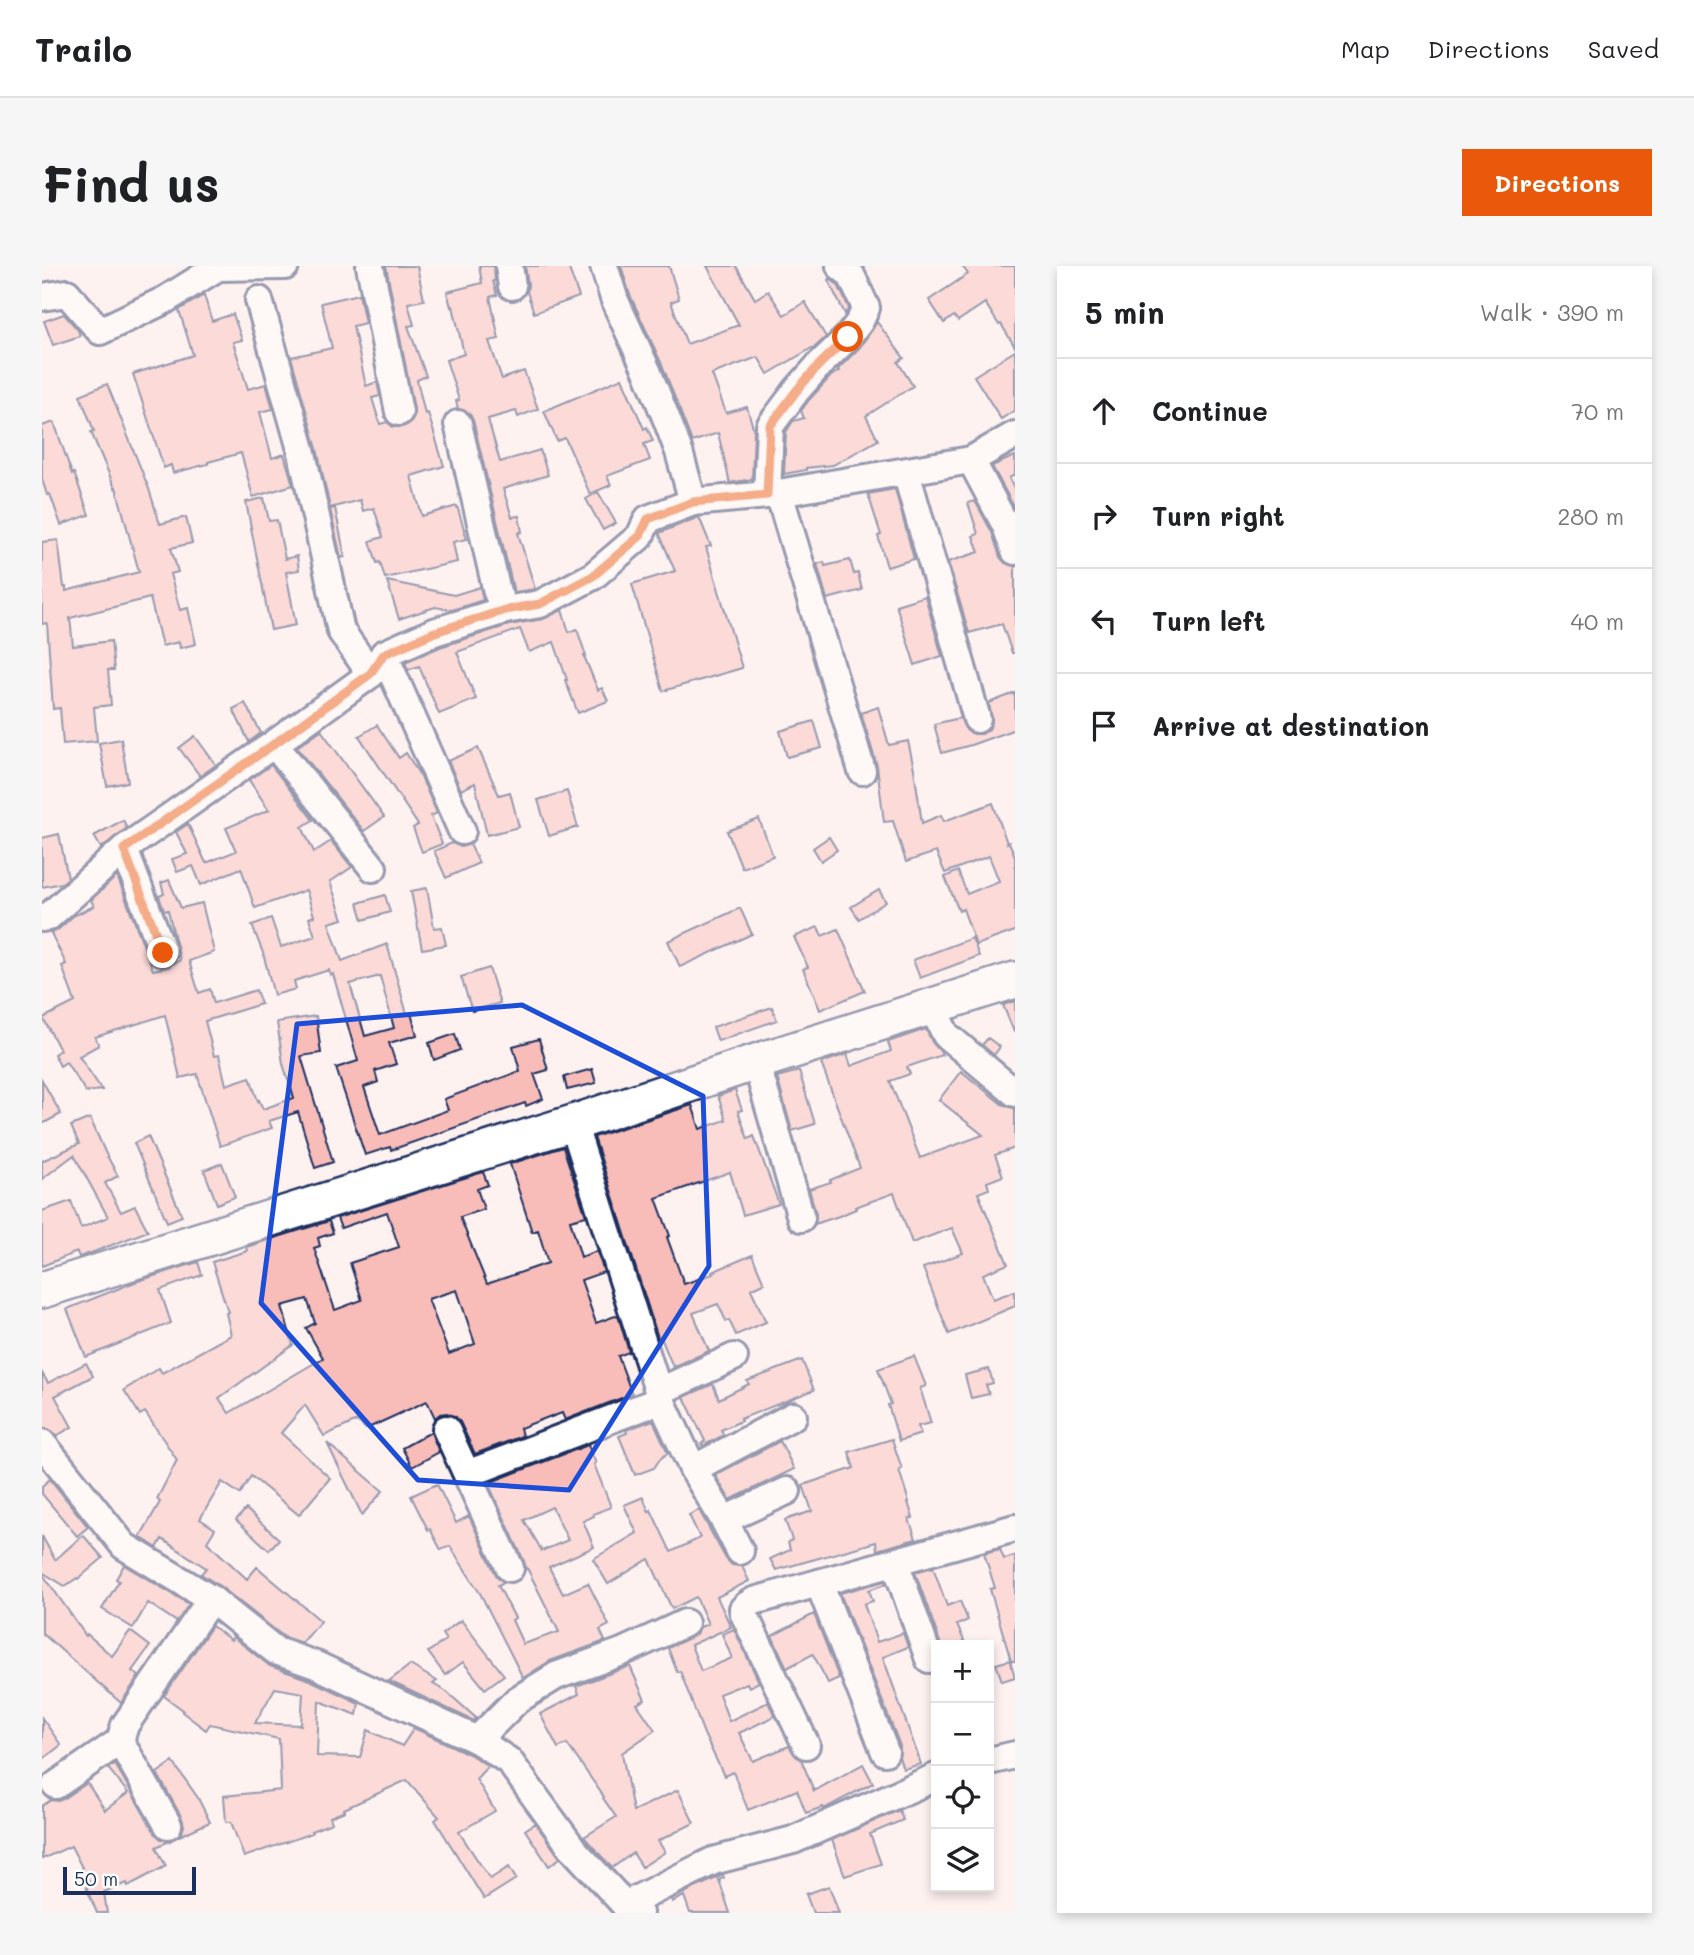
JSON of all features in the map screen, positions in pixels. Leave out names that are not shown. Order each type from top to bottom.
[{"type":"main road","points":[[42,1290],[756,1062],[883,1028],[931,1005],[1015,979]]},
{"type":"street","points":[[42,297],[67,293],[100,331],[165,300],[218,267],[285,266]]},
{"type":"street","points":[[370,266],[399,412]]},
{"type":"street","points":[[604,266],[615,301],[667,420],[693,502]]},
{"type":"street","points":[[840,266],[851,275],[866,308],[848,337],[812,372],[770,426],[773,494],[862,771]]},
{"type":"street","points":[[259,300],[302,453],[341,631],[377,664],[461,831]]},
{"type":"street","points":[[458,424],[497,592],[505,610]]},
{"type":"street","points":[[42,918],[48,917],[124,849],[274,744],[377,664],[435,632],[505,610],[540,604],[593,576],[640,536],[648,519],[693,502],[773,494],[971,460],[1015,435]]},
{"type":"street","points":[[971,460],[1006,526],[1015,551]]},
{"type":"street","points":[[906,472],[977,719]]},
{"type":"street","points":[[274,744],[373,868]]},
{"type":"street","points":[[124,849],[163,953]]},
{"type":"street","points":[[931,1005],[946,1035],[1015,1093]]},
{"type":"street","points":[[756,1062],[801,1218]]},
{"type":"street","points":[[573,1122],[659,1396],[693,1469],[740,1551]]},
{"type":"street","points":[[467,1474],[659,1396],[734,1357]]},
{"type":"street","points":[[693,1469],[793,1416]]},
{"type":"street","points":[[446,1429],[510,1568]]},
{"type":"street","points":[[42,1443],[124,1546],[211,1599],[276,1651],[316,1665],[477,1740],[509,1761],[573,1849],[632,1909],[713,1861],[793,1840],[931,1779]]},
{"type":"street","points":[[724,1520],[787,1491]]},
{"type":"street","points":[[806,1745],[743,1609],[754,1601],[1015,1528]]},
{"type":"street","points":[[895,1562],[929,1659]]},
{"type":"street","points":[[819,1583],[885,1752]]},
{"type":"street","points":[[56,1784],[120,1741],[125,1725],[211,1599]]},
{"type":"street","points":[[477,1740],[517,1700],[556,1676],[622,1652],[685,1623]]},
{"type":"street","points":[[120,1741],[168,1825]]},
{"type":"street","points":[[994,1760],[1015,1755]]},
{"type":"highlighted area","points":[[522,1005],[703,1096],[709,1266],[569,1490],[418,1480],[261,1303],[297,1024]]},
{"type":"building","points":[[386,266],[417,266],[424,300],[408,303],[414,325],[408,326],[426,376],[417,380],[425,414],[428,413],[444,466],[411,476],[422,516],[457,506],[467,539],[453,542],[457,562],[385,578],[370,541],[383,537],[374,508],[363,511],[360,500],[330,508],[317,449],[291,357],[332,348],[321,303],[359,294],[365,323],[353,326],[366,386],[377,382],[380,396],[372,398],[380,424],[387,422],[393,427],[401,427],[410,423],[414,409]]},
{"type":"building","points":[[479,266],[494,266],[493,281],[497,295],[490,297],[499,339],[489,341],[502,379],[524,371],[538,409],[518,417],[516,411],[488,419],[500,462],[540,450],[548,475],[503,489],[512,517],[519,516],[522,532],[518,533],[535,589],[514,592],[473,420],[469,413],[458,409],[456,401],[459,400],[446,360],[464,354],[447,292],[482,283]]},
{"type":"building","points":[[525,266],[568,266],[579,297],[534,313],[527,292]]},
{"type":"building","points":[[621,266],[669,266],[679,299],[671,302],[687,344],[739,325],[707,266],[736,266],[755,299],[768,291],[784,315],[805,302],[826,337],[813,349],[768,374],[758,357],[712,374],[726,413],[747,407],[754,431],[752,479],[730,483],[718,433],[692,442],[663,367],[630,295]]},
{"type":"building","points":[[962,266],[1015,266],[1015,347],[985,303],[958,321],[954,316],[944,323],[929,300],[968,274]]},
{"type":"building","points":[[828,280],[838,285],[849,308],[845,314]]},
{"type":"building","points":[[204,295],[212,321],[233,314],[242,340],[233,342],[248,389],[266,384],[273,409],[260,412],[272,458],[284,454],[293,485],[253,497],[241,453],[173,473],[171,465],[164,468],[133,374],[193,355],[179,310]]},
{"type":"building","points":[[64,314],[80,336],[53,345],[44,321]]},
{"type":"building","points":[[877,322],[904,358],[898,362],[913,386],[866,416],[878,440],[833,465],[784,474],[786,432],[793,421],[804,418],[801,411],[809,400],[860,347]]},
{"type":"building","points":[[1015,351],[1015,410],[1001,419],[974,376]]},
{"type":"building","points":[[622,378],[644,429],[647,427],[653,441],[644,444],[650,460],[607,476],[611,485],[590,494],[565,438],[557,441],[544,411]]},
{"type":"building","points":[[107,384],[149,489],[160,524],[186,517],[192,543],[171,548],[178,572],[170,574],[180,610],[188,608],[196,644],[180,648],[179,642],[162,646],[150,598],[70,618],[73,646],[111,641],[114,670],[108,670],[111,705],[94,707],[97,741],[63,744],[60,708],[53,709],[47,623],[42,624],[42,542],[58,540],[66,591],[139,572],[116,487],[91,432],[94,431],[80,395]]},
{"type":"building","points":[[54,422],[89,515],[61,525],[42,479],[42,426]]},
{"type":"building","points":[[1015,456],[1015,475],[1009,478],[1015,488],[1015,509],[992,466]]},
{"type":"building","points":[[895,489],[914,559],[887,567],[878,536],[881,535],[868,494]]},
{"type":"building","points":[[598,492],[616,523],[603,530],[586,499]]},
{"type":"building","points":[[264,498],[269,521],[277,520],[285,559],[297,556],[299,570],[286,572],[296,625],[271,630],[246,502]]},
{"type":"building","points":[[975,501],[992,532],[1000,557],[1005,563],[1015,566],[1015,653],[1012,653],[1002,624],[969,633],[948,562],[979,552],[973,536],[978,534],[968,503]]},
{"type":"building","points":[[335,508],[345,557],[341,558],[330,509]]},
{"type":"building","points":[[699,517],[711,546],[706,547],[742,668],[663,691],[632,584],[675,571],[659,533]]},
{"type":"building","points":[[850,560],[854,574],[858,573],[862,590],[827,599],[817,564],[824,562],[825,566]]},
{"type":"building","points":[[387,581],[454,595],[480,587],[483,600],[452,610],[435,607],[399,619]]},
{"type":"building","points":[[925,596],[942,656],[915,665],[896,605]]},
{"type":"building","points":[[562,610],[569,632],[577,629],[584,656],[598,690],[602,688],[608,701],[578,713],[554,642],[529,652],[520,629],[457,652],[476,699],[439,714],[419,666],[408,670],[405,662],[440,647],[509,625],[543,619]]},
{"type":"building","points":[[1015,693],[1015,729],[942,753],[934,724],[960,718],[967,731],[982,734],[989,729],[992,722],[989,703]]},
{"type":"building","points":[[245,703],[261,733],[249,742],[233,709]]},
{"type":"building","points":[[878,707],[889,745],[908,741],[922,823],[941,815],[944,821],[993,803],[1007,843],[1009,842],[1015,856],[1015,931],[976,945],[963,909],[959,911],[945,877],[958,871],[967,894],[999,881],[989,856],[945,873],[936,852],[906,862],[893,821],[884,822],[877,766],[861,713]]},
{"type":"building","points":[[814,721],[822,748],[787,757],[780,731]]},
{"type":"building","points":[[377,725],[399,758],[406,753],[421,777],[437,813],[431,816],[442,844],[422,852],[413,828],[418,825],[359,736]]},
{"type":"building","points":[[321,730],[384,817],[364,831],[297,747]]},
{"type":"building","points":[[195,736],[216,765],[200,776],[179,748]]},
{"type":"building","points":[[121,739],[128,782],[107,786],[99,743]]},
{"type":"building","points":[[478,748],[499,795],[510,792],[519,827],[487,835],[475,783],[461,790],[448,761]]},
{"type":"building","points":[[271,765],[313,820],[302,827],[314,852],[331,841],[352,867],[330,882],[343,919],[329,923],[342,961],[387,944],[407,1014],[411,1013],[417,1035],[389,1043],[396,1064],[375,1071],[378,1082],[364,1087],[380,1135],[448,1110],[444,1099],[520,1071],[513,1046],[539,1039],[548,1070],[534,1074],[543,1099],[391,1150],[390,1147],[365,1155],[336,1068],[358,1061],[333,974],[330,975],[329,970],[294,981],[296,989],[274,995],[252,925],[271,918],[281,947],[315,936],[309,918],[314,916],[306,890],[255,908],[241,868],[201,885],[193,866],[177,872],[172,859],[187,854],[176,832],[188,824],[206,863],[236,851],[226,828],[269,810],[249,780]],"holes":[[[380,976],[394,1028],[365,1036],[350,984]]]},
{"type":"building","points":[[567,791],[578,827],[549,836],[538,800]]},
{"type":"building","points":[[759,819],[773,856],[742,868],[727,831]]},
{"type":"building","points":[[123,820],[127,828],[101,848],[94,836]]},
{"type":"building","points":[[59,834],[68,878],[62,883],[42,887],[42,838]]},
{"type":"building","points":[[829,837],[837,850],[821,861],[813,848]]},
{"type":"building","points":[[452,843],[461,847],[470,844],[479,863],[446,878],[434,851]]},
{"type":"building","points":[[117,876],[153,970],[168,967],[180,960],[168,910],[164,911],[159,896],[164,894],[161,883],[169,880],[181,908],[202,903],[214,952],[189,961],[199,993],[210,989],[214,1003],[256,990],[261,1004],[205,1021],[214,1056],[219,1055],[226,1085],[250,1077],[263,1109],[294,1098],[283,1064],[277,1022],[316,1016],[321,1053],[301,1056],[333,1162],[315,1168],[298,1112],[269,1121],[272,1128],[220,1146],[197,1074],[180,1078],[165,1015],[95,1037],[99,1045],[79,1056],[102,1090],[86,1092],[66,1062],[60,1066],[54,1054],[60,1050],[43,1018],[75,1002],[62,966],[66,964],[51,933],[73,916],[94,906],[91,900]]},
{"type":"building","points":[[427,888],[434,928],[442,927],[446,945],[422,949],[411,891]]},
{"type":"building","points":[[879,890],[886,902],[859,919],[851,907]]},
{"type":"building","points":[[385,895],[390,912],[363,920],[358,903]]},
{"type":"building","points":[[740,908],[752,934],[680,967],[668,941]]},
{"type":"building","points":[[818,927],[822,936],[838,929],[865,991],[820,1010],[803,969],[808,967],[794,937]]},
{"type":"building","points":[[972,938],[979,956],[920,978],[913,960]]},
{"type":"building","points":[[489,968],[500,1003],[472,1011],[461,977]]},
{"type":"building","points":[[1015,1001],[1015,1032],[1014,1032],[1003,1005]]},
{"type":"building","points":[[772,1007],[777,1020],[718,1041],[713,1027]]},
{"type":"building","points":[[926,1029],[942,1055],[907,1067],[910,1074],[890,1081],[920,1158],[983,1135],[939,1100],[961,1071],[1002,1104],[1015,1108],[1015,1148],[995,1155],[1003,1176],[987,1182],[989,1189],[978,1193],[1008,1264],[983,1274],[993,1299],[1015,1291],[1015,1306],[949,1334],[923,1268],[963,1253],[952,1228],[912,1243],[894,1193],[815,1224],[816,1214],[809,1189],[860,1168],[821,1063],[847,1054],[851,1066],[891,1051],[888,1042]]},
{"type":"building","points":[[455,1034],[460,1050],[434,1060],[429,1043]]},
{"type":"building","points":[[988,1038],[1000,1047],[994,1055],[982,1045]]},
{"type":"building","points":[[592,1069],[596,1083],[567,1090],[564,1077]]},
{"type":"building","points":[[799,1071],[815,1124],[792,1131],[777,1077]]},
{"type":"building","points":[[42,1080],[61,1114],[42,1124]]},
{"type":"building","points":[[735,1090],[742,1110],[738,1111],[748,1139],[754,1136],[779,1204],[743,1215],[730,1172],[656,1198],[684,1284],[713,1274],[712,1272],[752,1255],[764,1283],[751,1289],[766,1322],[736,1335],[718,1304],[693,1313],[709,1351],[673,1367],[662,1340],[659,1341],[594,1137],[692,1105],[700,1129],[726,1120],[718,1096]]},
{"type":"building","points":[[90,1118],[118,1176],[105,1183],[121,1212],[135,1206],[148,1231],[79,1257],[77,1252],[42,1266],[42,1211],[71,1201],[81,1228],[108,1217],[74,1155],[42,1179],[42,1161],[79,1144],[71,1126]]},
{"type":"building","points":[[148,1136],[182,1216],[167,1222],[134,1143]]},
{"type":"building","points":[[563,1147],[586,1216],[570,1220],[581,1257],[597,1251],[604,1272],[581,1280],[596,1323],[618,1315],[629,1352],[618,1356],[632,1394],[565,1420],[562,1413],[551,1416],[520,1428],[522,1436],[475,1454],[456,1417],[447,1413],[435,1418],[427,1401],[366,1429],[357,1421],[324,1436],[305,1405],[281,1433],[330,1478],[299,1515],[251,1476],[240,1494],[222,1482],[200,1519],[215,1529],[207,1542],[247,1579],[257,1567],[321,1621],[302,1643],[284,1637],[201,1574],[206,1568],[162,1539],[157,1548],[140,1537],[160,1502],[157,1499],[177,1460],[145,1412],[140,1415],[124,1390],[159,1368],[162,1373],[231,1335],[226,1313],[228,1312],[212,1262],[247,1251],[246,1247],[329,1221],[333,1233],[318,1238],[320,1246],[314,1248],[335,1310],[362,1300],[350,1263],[399,1247],[387,1212],[341,1228],[337,1218],[483,1172],[488,1185],[477,1189],[484,1209],[460,1217],[487,1284],[548,1263],[538,1230],[532,1232],[510,1164]],"holes":[[[457,1290],[475,1344],[449,1354],[428,1299]],[[307,1299],[315,1323],[306,1328],[323,1358],[229,1413],[219,1398],[293,1345],[282,1306]]]},
{"type":"building","points":[[222,1163],[235,1197],[217,1204],[204,1170]]},
{"type":"building","points":[[198,1262],[202,1275],[160,1290],[171,1323],[86,1357],[67,1309],[135,1282]]},
{"type":"building","points":[[914,1356],[926,1386],[920,1388],[931,1423],[918,1426],[921,1434],[899,1441],[888,1405],[891,1404],[878,1369]]},
{"type":"building","points":[[802,1360],[814,1390],[740,1419],[741,1421],[721,1430],[724,1435],[703,1446],[701,1444],[705,1441],[684,1397],[713,1384],[719,1399],[749,1384],[747,1381]]},
{"type":"building","points":[[86,1363],[93,1376],[55,1396],[72,1427],[56,1436],[48,1429],[42,1428],[42,1373],[48,1383]]},
{"type":"building","points":[[989,1369],[993,1383],[986,1385],[989,1394],[971,1398],[965,1375]]},
{"type":"building","points":[[653,1420],[668,1453],[654,1468],[635,1475],[619,1436],[627,1433],[626,1430]]},
{"type":"building","points":[[431,1432],[439,1452],[412,1467],[402,1448]]},
{"type":"building","points":[[892,1439],[902,1469],[899,1470],[913,1518],[909,1519],[916,1539],[877,1550],[876,1542],[776,1570],[770,1559],[790,1550],[788,1542],[792,1540],[785,1520],[812,1511],[803,1485],[854,1468],[849,1452]]},
{"type":"building","points":[[780,1441],[794,1469],[730,1500],[715,1475]]},
{"type":"building","points":[[327,1443],[383,1491],[362,1515]]},
{"type":"building","points":[[588,1445],[611,1507],[583,1521],[594,1547],[549,1567],[563,1594],[588,1583],[609,1625],[600,1630],[605,1641],[550,1661],[523,1678],[481,1595],[450,1546],[441,1550],[411,1496],[437,1484],[456,1523],[469,1516],[496,1575],[504,1582],[498,1585],[515,1618],[512,1620],[523,1644],[559,1632],[526,1569],[488,1483]],"holes":[[[552,1507],[568,1540],[542,1551],[524,1520]]]},
{"type":"building","points":[[50,1479],[88,1527],[77,1536],[42,1494],[42,1486]]},
{"type":"building","points":[[643,1497],[671,1552],[700,1538],[689,1515],[699,1510],[726,1559],[732,1565],[742,1566],[749,1581],[717,1597],[731,1627],[691,1645],[701,1671],[732,1658],[722,1634],[734,1629],[759,1682],[749,1687],[747,1683],[719,1694],[729,1721],[768,1702],[775,1716],[739,1733],[753,1761],[789,1746],[801,1759],[814,1791],[863,1764],[873,1783],[824,1809],[823,1807],[806,1813],[797,1790],[748,1810],[733,1772],[724,1776],[668,1648],[692,1637],[700,1627],[708,1624],[696,1597],[672,1609],[649,1559],[608,1584],[593,1559],[637,1533],[624,1505]]},
{"type":"building","points":[[246,1509],[279,1539],[269,1550],[236,1520]]},
{"type":"building","points":[[83,1535],[103,1558],[65,1586],[42,1572],[42,1536],[55,1560]]},
{"type":"building","points":[[1000,1549],[1004,1559],[1015,1556],[1015,1661],[1011,1661],[990,1589],[995,1588],[984,1553]]},
{"type":"building","points":[[124,1565],[189,1604],[177,1622],[148,1603],[133,1628],[102,1609],[119,1581],[116,1579]]},
{"type":"building","points":[[933,1567],[947,1606],[960,1601],[968,1620],[957,1625],[964,1640],[939,1640],[915,1572]]},
{"type":"building","points":[[42,1573],[86,1636],[87,1634],[112,1656],[130,1631],[150,1646],[132,1671],[139,1676],[121,1703],[42,1633]]},
{"type":"building","points":[[885,1581],[886,1584],[869,1590],[873,1601],[864,1604],[877,1642],[903,1633],[908,1647],[883,1657],[921,1764],[903,1769],[899,1757],[900,1746],[840,1593]]},
{"type":"building","points":[[814,1614],[839,1678],[828,1683],[813,1654],[787,1668],[772,1636]]},
{"type":"building","points":[[461,1620],[504,1675],[485,1689],[463,1662],[445,1675],[428,1652],[446,1640],[442,1634]]},
{"type":"building","points":[[212,1626],[231,1640],[233,1637],[270,1666],[310,1680],[359,1703],[357,1715],[319,1701],[317,1756],[360,1757],[368,1730],[402,1746],[414,1728],[469,1754],[488,1766],[476,1779],[495,1811],[459,1832],[490,1879],[509,1867],[516,1879],[484,1899],[435,1820],[439,1817],[407,1780],[344,1809],[345,1811],[330,1817],[332,1823],[311,1831],[312,1833],[244,1857],[231,1822],[226,1822],[224,1796],[281,1790],[279,1739],[210,1724],[206,1730],[164,1696]],"holes":[[[275,1688],[303,1693],[301,1725],[255,1723]]]},
{"type":"building","points":[[1010,1660],[1015,1677],[1002,1681],[996,1664]]},
{"type":"building","points":[[410,1665],[437,1681],[433,1684],[447,1692],[476,1718],[474,1721],[389,1681]]},
{"type":"building","points":[[630,1666],[645,1700],[637,1704],[655,1730],[622,1753],[633,1811],[678,1790],[694,1823],[658,1841],[665,1852],[642,1867],[633,1853],[612,1868],[584,1837],[616,1817],[567,1744],[558,1748],[540,1714],[579,1694],[576,1686]]},
{"type":"building","points":[[42,1718],[61,1745],[42,1760]]},
{"type":"building","points":[[173,1762],[198,1798],[210,1822],[177,1837],[184,1826],[182,1818],[157,1773]]},
{"type":"building","points":[[115,1764],[155,1833],[161,1839],[172,1840],[156,1847],[166,1866],[128,1886],[127,1883],[104,1892],[107,1913],[97,1913],[86,1887],[91,1885],[71,1846],[42,1859],[42,1806],[51,1800],[65,1798],[87,1783],[105,1810],[128,1793],[108,1768]]},
{"type":"building","points":[[899,1810],[903,1820],[870,1834],[881,1864],[845,1876],[832,1840]]},
{"type":"building","points":[[535,1823],[560,1858],[549,1866],[525,1830]]},
{"type":"building","points":[[723,1875],[724,1878],[719,1880],[730,1913],[690,1913],[684,1896],[672,1902],[671,1899]]},
{"type":"building","points":[[829,1886],[839,1913],[813,1913],[806,1894]]},
{"type":"route","points":[[163,953],[124,849],[370,674],[384,654],[435,632],[505,610],[540,604],[593,576],[640,536],[648,519],[693,502],[767,495],[770,426],[797,390],[848,337]]}]
